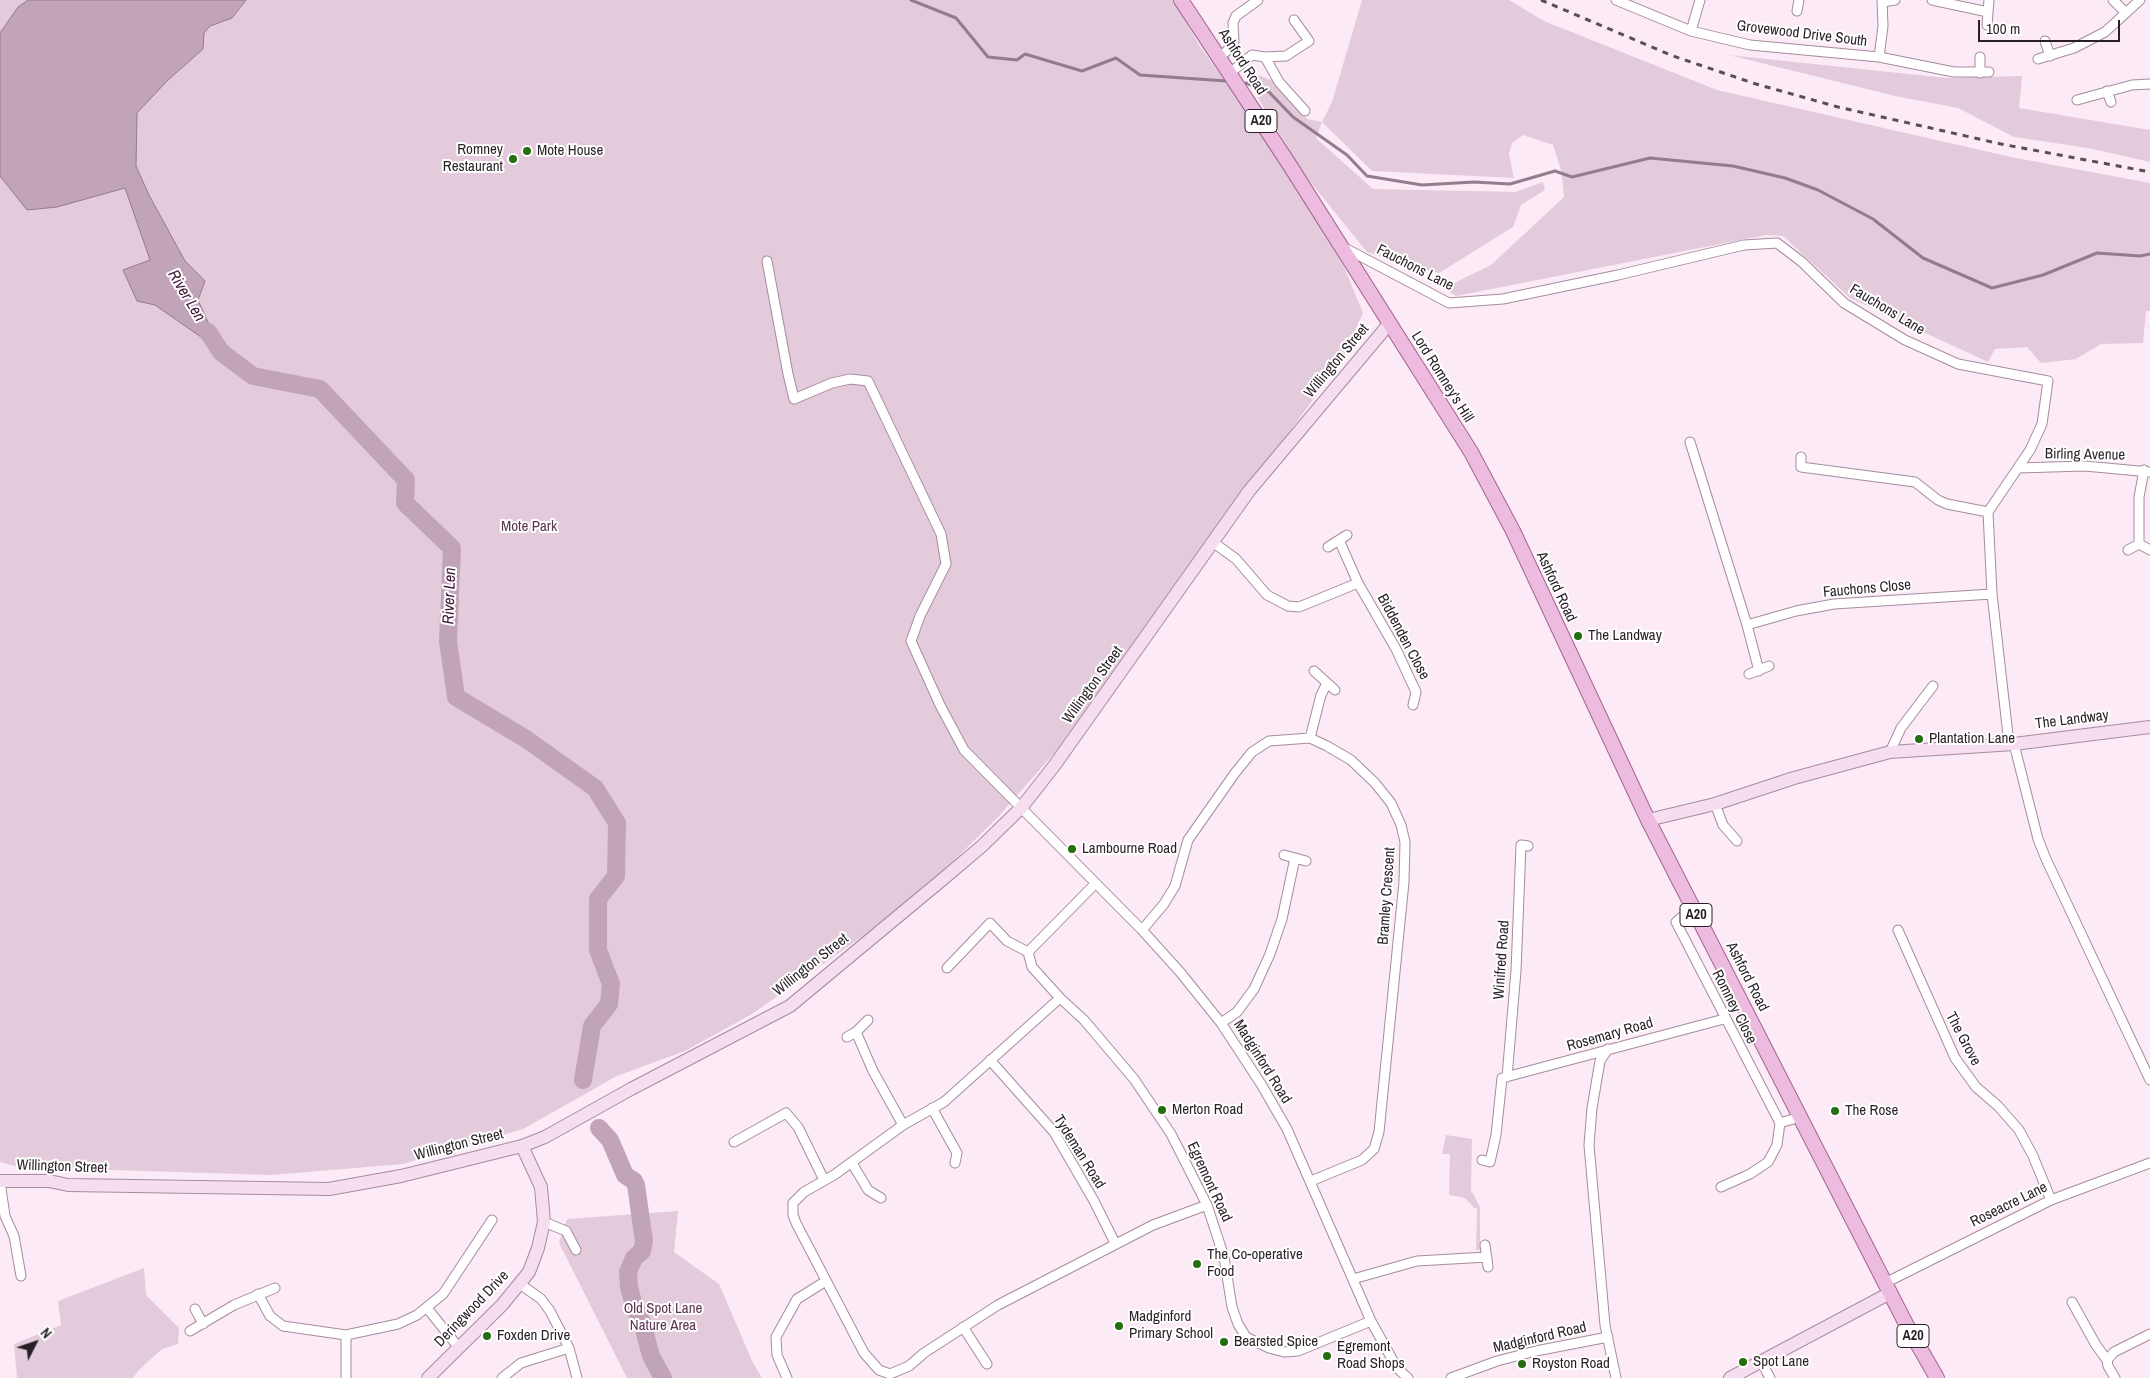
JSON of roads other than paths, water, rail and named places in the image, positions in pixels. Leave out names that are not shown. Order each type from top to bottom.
[{"type":"main road","name":"Ashford Road","points":[[1182,0],[1338,244]]},
{"type":"main road","name":"Lord Romney's Hill","points":[[1338,244],[1470,452],[1512,531]]},
{"type":"main road","name":"Ashford Road","points":[[1512,531],[1648,820],[1888,1288],[1937,1378]]},
{"type":"street","points":[[1219,57],[1234,42],[1233,23],[1236,16],[1258,0]]},
{"type":"street","name":"Grovewood Drive South","points":[[1616,0],[1690,30],[1750,45],[1879,57],[1954,72],[1984,73],[1980,57]]},
{"type":"street","points":[[1690,30],[1700,0]]},
{"type":"street","points":[[1797,11],[1799,0]]},
{"type":"street","points":[[1879,57],[1883,26],[1882,1],[1895,0]]},
{"type":"street","points":[[1932,0],[1988,12]]},
{"type":"street","points":[[1987,25],[1989,0]]},
{"type":"street","points":[[2113,0],[2126,12]]},
{"type":"street","points":[[2038,59],[2074,48],[2105,32],[2140,0]]},
{"type":"street","points":[[1230,73],[1252,55],[1266,57],[1286,56],[1308,41],[1294,20]]},
{"type":"street","points":[[2045,41],[2050,56]]},
{"type":"street","points":[[1266,57],[1279,82],[1306,111]]},
{"type":"street","points":[[2077,100],[2132,85],[2150,84]]},
{"type":"street","points":[[2107,91],[2111,102]]},
{"type":"street","name":"Fauchons Lane","points":[[1338,244],[1449,303],[1502,299],[1618,275],[1744,245],[1777,242],[1802,262],[1844,303],[1906,340],[1958,364],[2048,382],[2042,424],[2030,450],[1988,512]]},
{"type":"street","name":"Madginford Road","points":[[767,261],[794,398],[832,383],[850,379],[868,380],[941,534],[946,564],[920,616],[911,641],[940,705],[964,750],[1142,930],[1222,1022],[1261,1084],[1282,1122],[1354,1279],[1371,1321],[1397,1368],[1408,1378]]},
{"type":"street","name":"Willington Street","points":[[0,1181],[49,1181],[68,1185],[329,1189],[401,1176],[522,1146],[545,1137],[631,1089],[790,1006],[982,846],[1021,808],[1054,766],[1261,476],[1389,324]]},
{"type":"street","points":[[1691,442],[1759,670]]},
{"type":"street","points":[[1801,457],[1801,467],[1915,482],[1938,500],[1947,504],[1988,512],[1992,594],[2012,744],[2038,839],[2150,1080]]},
{"type":"street","name":"Birling Avenue","points":[[2018,468],[2085,466],[2147,471]]},
{"type":"street","points":[[2139,544],[2139,497],[2147,471]]},
{"type":"street","points":[[1328,546],[1348,535]]},
{"type":"street","name":"Biddenden Close","points":[[1339,540],[1358,583],[1396,648],[1416,692],[1413,705]]},
{"type":"street","name":"Biddenden Close","points":[[1214,543],[1236,559],[1267,595],[1288,606],[1300,607],[1358,583]]},
{"type":"street","points":[[2139,544],[2150,550]]},
{"type":"street","points":[[2128,550],[2139,544]]},
{"type":"street","name":"Fauchons Close","points":[[1746,625],[1796,610],[1834,604],[1992,594]]},
{"type":"street","points":[[1750,674],[1769,666]]},
{"type":"street","points":[[1314,671],[1334,690]]},
{"type":"street","points":[[1142,930],[1164,904],[1175,886],[1188,840],[1252,752],[1269,741],[1310,738],[1326,683]]},
{"type":"street","points":[[1890,752],[1901,728],[1933,686]]},
{"type":"street","name":"The Landway","points":[[1648,820],[1715,804],[1794,778],[1890,752],[2012,744],[2150,727]]},
{"type":"street","name":"Bramley Crescent","points":[[1310,738],[1351,760],[1375,783],[1391,803],[1401,825],[1404,842],[1404,882],[1380,1132],[1374,1149],[1362,1160],[1310,1181]]},
{"type":"street","points":[[1715,804],[1723,826],[1737,841]]},
{"type":"street","name":"Winifred Road","points":[[1482,1160],[1490,1162],[1496,1136],[1516,971],[1521,878],[1525,846]]},
{"type":"street","points":[[1284,855],[1306,861]]},
{"type":"street","points":[[1222,1022],[1237,1012],[1254,988],[1270,954],[1282,919],[1295,858]]},
{"type":"street","points":[[948,968],[990,923],[1007,941],[1028,952],[1096,884]]},
{"type":"street","name":"Romney Close","points":[[1693,907],[1676,922],[1780,1123]]},
{"type":"street","name":"The Grove","points":[[1898,930],[1955,1058],[1976,1088],[1998,1106],[2019,1130],[2033,1156],[2051,1200]]},
{"type":"street","name":"Egremont Road","points":[[1028,952],[1032,967],[1090,1027],[1134,1078],[1182,1154],[1207,1205],[1224,1257],[1232,1308],[1238,1324],[1246,1337],[1269,1348],[1284,1352],[1298,1351],[1371,1321]]},
{"type":"street","points":[[1060,998],[944,1102],[903,1125],[852,1163],[804,1192],[793,1203],[793,1215],[864,1353],[879,1370],[890,1374],[910,1366],[924,1353],[998,1305],[1154,1225],[1207,1205]]},
{"type":"street","name":"Rosemary Road","points":[[1504,1077],[1724,1018]]},
{"type":"street","points":[[868,1020],[852,1034],[903,1125]]},
{"type":"street","points":[[1608,1049],[1600,1061],[1588,1144],[1605,1325],[1616,1378]]},
{"type":"street","name":"Tydeman Road","points":[[990,1060],[1054,1132],[1094,1201],[1115,1244]]},
{"type":"street","points":[[932,1108],[957,1153],[955,1163]]},
{"type":"street","points":[[734,1142],[786,1113],[798,1128],[824,1180]]},
{"type":"street","points":[[1721,1187],[1737,1184],[1768,1162],[1777,1145],[1780,1123],[1800,1117]]},
{"type":"street","name":"Deringwood Drive","points":[[428,1378],[460,1348],[520,1284],[528,1272],[538,1248],[544,1222],[542,1187],[522,1146]]},
{"type":"street","points":[[852,1163],[868,1190],[881,1198]]},
{"type":"street","name":"Roseacre Lane","points":[[1888,1288],[2051,1200],[2150,1163]]},
{"type":"street","points":[[0,1181],[5,1216],[14,1236],[21,1276]]},
{"type":"street","points":[[258,1294],[270,1316],[283,1326],[346,1335],[398,1324],[427,1308],[443,1294],[492,1220]]},
{"type":"street","points":[[544,1222],[566,1232],[576,1250]]},
{"type":"street","points":[[1485,1245],[1488,1267]]},
{"type":"street","points":[[1354,1279],[1417,1262],[1487,1256]]},
{"type":"street","points":[[787,1378],[777,1355],[776,1337],[797,1299],[826,1282]]},
{"type":"street","points":[[520,1284],[541,1299],[558,1325],[569,1348],[577,1378]]},
{"type":"street","points":[[190,1332],[234,1305],[275,1288]]},
{"type":"street","points":[[1730,1378],[1888,1288]]},
{"type":"street","points":[[2072,1302],[2096,1345],[2107,1360],[2108,1366],[2115,1378]]},
{"type":"street","points":[[427,1308],[460,1348]]},
{"type":"street","points":[[195,1309],[203,1324]]},
{"type":"street","points":[[963,1328],[986,1364]]},
{"type":"street","points":[[2107,1360],[2114,1352],[2150,1334]]},
{"type":"street","points":[[346,1335],[346,1378]]},
{"type":"street","name":"Madginford Road","points":[[1451,1378],[1507,1358],[1608,1337]]},
{"type":"street","points":[[502,1378],[512,1368],[535,1358],[569,1348]]},
{"type":"street","points":[[1761,1361],[1770,1378]]},
{"type":"street","points":[[512,1368],[517,1378]]},
{"type":"water","points":[[28,0],[246,0],[232,18],[210,26],[204,33],[203,49],[167,81],[137,113],[136,166],[149,195],[185,261],[205,281],[198,300],[221,351],[155,305],[137,301],[123,270],[150,260],[125,188],[57,207],[27,210],[0,176],[0,33],[18,7]]},
{"type":"waterway","points":[[911,0],[956,18],[988,57],[1017,60],[1025,54],[1082,71],[1116,58],[1140,75],[1226,81]]},
{"type":"waterway","points":[[1246,83],[1269,92],[1293,117],[1347,155],[1367,176],[1422,185],[1474,182],[1510,184],[1555,171],[1572,177],[1650,158],[1733,166],[1785,178],[1818,190],[1873,219],[1923,258],[1992,288],[2043,275],[2097,253],[2140,256],[2150,254]]},
{"type":"waterway","name":"River Len","points":[[208,332],[221,352],[253,376],[320,389],[406,480],[405,503],[452,548],[448,641],[456,697],[526,739],[595,788],[617,823],[616,876],[598,899],[598,950],[611,984],[609,1004],[592,1026],[583,1080]]},
{"type":"waterway","name":"River Len","points":[[599,1128],[610,1140],[625,1175],[634,1181],[636,1185],[644,1241],[642,1251],[634,1258],[628,1272],[629,1287],[634,1306],[642,1322],[651,1356],[663,1378]]},
{"type":"railway","points":[[1541,0],[1673,56],[1756,84],[1838,107],[2001,144],[2150,172]]},
{"type":"place","name":"Mote House","points":[[527,151]]},
{"type":"place","name":"Romney Restaurant","points":[[513,159]]},
{"type":"place","name":"The Landway","points":[[1578,636]]},
{"type":"place","name":"Plantation Lane","points":[[1919,739]]},
{"type":"place","name":"Lambourne Road","points":[[1072,849]]},
{"type":"place","name":"Merton Road","points":[[1162,1110]]},
{"type":"place","name":"The Rose","points":[[1835,1111]]},
{"type":"place","name":"The Co-operative Food","points":[[1197,1264]]},
{"type":"place","name":"Madginford Primary School","points":[[1119,1326]]},
{"type":"place","name":"Foxden Drive","points":[[487,1336]]},
{"type":"place","name":"Bearsted Spice","points":[[1224,1342]]},
{"type":"place","name":"Egremont Road Shops","points":[[1327,1356]]},
{"type":"place","name":"Spot Lane","points":[[1743,1362]]},
{"type":"place","name":"Royston Road","points":[[1522,1364]]},
{"type":"park label","name":"Mote Park","points":[[529,527]]},
{"type":"park label","name":"Old Spot Lane Nature Area","points":[[663,1318]]}]
